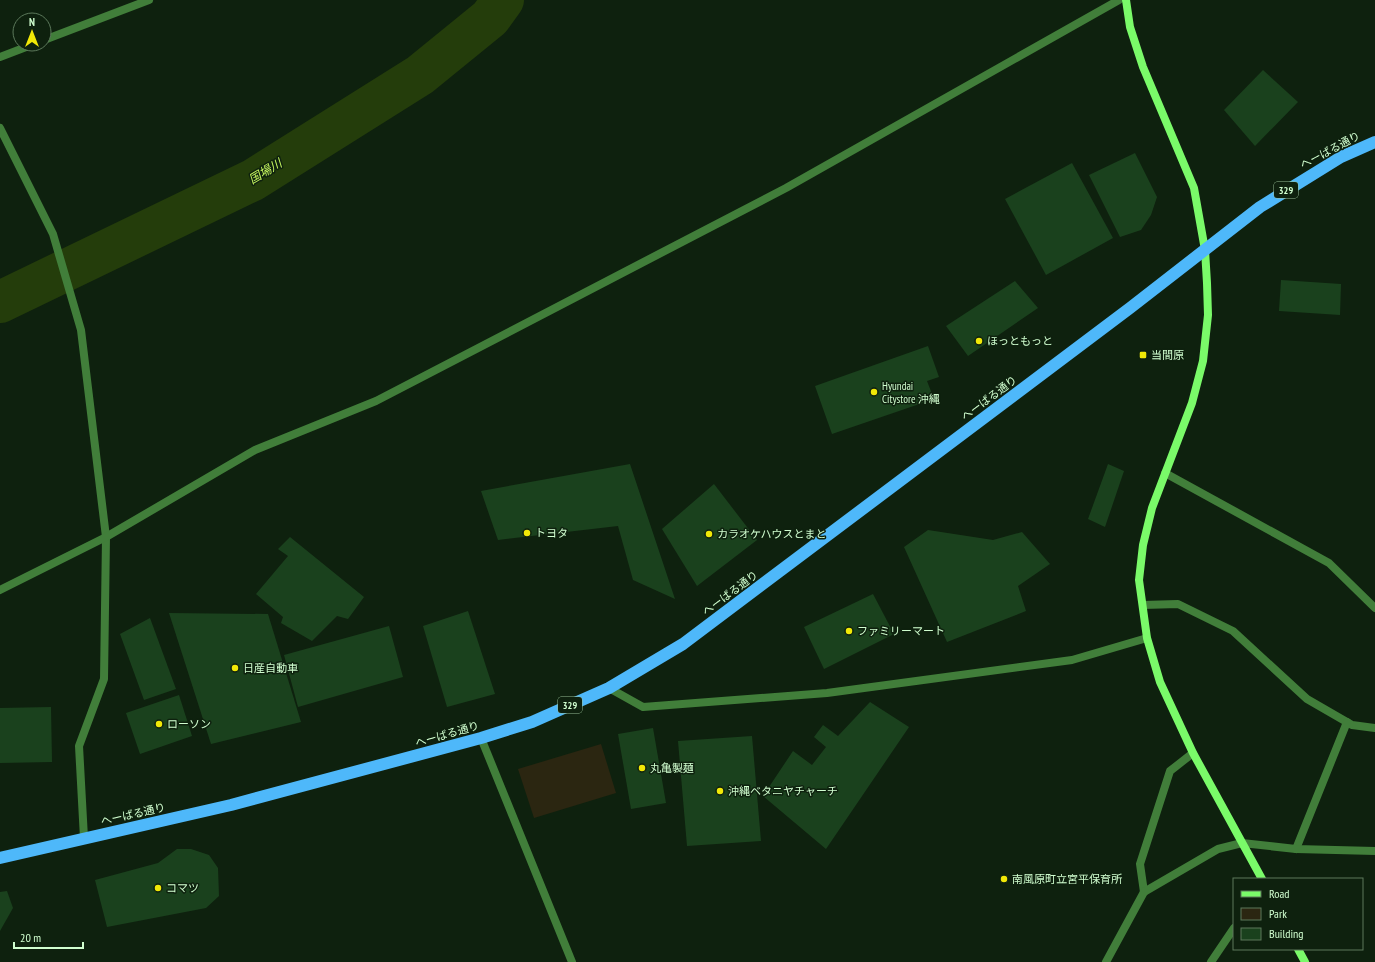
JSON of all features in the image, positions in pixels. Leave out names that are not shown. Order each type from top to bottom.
[{"type":"highway","name":"へーばる通り","points":[[0,858],[231,805],[481,738],[532,722],[609,688],[683,644],[1260,207],[1307,176],[1341,157],[1375,142]]},
{"type":"street","points":[[52,37],[149,0]]},
{"type":"street","points":[[0,590],[106,538],[255,450],[376,400],[786,188],[1119,0]]},
{"type":"street","points":[[1126,0],[1130,27],[1143,67],[1194,188],[1205,250],[1208,315],[1204,353],[1192,403],[1152,508],[1142,545],[1139,580],[1147,638],[1160,682],[1193,753],[1261,878]]},
{"type":"street","points":[[0,57],[13,52]]},
{"type":"street","points":[[0,128],[53,234],[81,330],[106,538],[104,679],[79,746],[84,838]]},
{"type":"street","points":[[1165,473],[1328,563],[1375,608]]},
{"type":"street","points":[[1142,605],[1178,604],[1233,631],[1307,699],[1352,725],[1375,728]]},
{"type":"street","points":[[609,688],[643,707],[827,692],[1072,660],[1147,638]]},
{"type":"street","points":[[1296,849],[1347,722]]},
{"type":"street","points":[[481,738],[572,962]]},
{"type":"street","points":[[1144,892],[1140,864],[1170,771],[1193,753]]},
{"type":"street","points":[[1106,962],[1144,892],[1218,849],[1242,843],[1296,849],[1375,851]]},
{"type":"street","points":[[1211,962],[1233,929]]},
{"type":"street","points":[[1299,950],[1305,962]]},
{"type":"green space","points":[[601,744],[616,793],[534,818],[518,769]]},
{"type":"building","points":[[1263,70],[1298,102],[1255,146],[1224,110]]},
{"type":"building","points":[[1135,153],[1157,197],[1151,215],[1141,230],[1120,237],[1089,175]]},
{"type":"building","points":[[1072,163],[1113,238],[1046,275],[1005,199]]},
{"type":"building","points":[[1281,280],[1341,284],[1340,315],[1279,311]]},
{"type":"building","points":[[1015,281],[1038,308],[968,356],[946,326]]},
{"type":"building","name":"Hyundai Citystore 沖縄","points":[[928,346],[939,377],[927,381],[934,399],[832,434],[815,386]]},
{"type":"building","name":"トヨタ","points":[[630,464],[675,599],[633,580],[618,526],[498,540],[481,491]]},
{"type":"building","points":[[1108,464],[1124,471],[1105,527],[1088,519]]},
{"type":"building","name":"カラオケハウスとまと","points":[[714,484],[757,540],[697,586],[662,529]]},
{"type":"building","points":[[928,530],[993,540],[1022,532],[1050,564],[1018,586],[1026,611],[947,642],[904,547]]},
{"type":"building","points":[[290,537],[364,597],[348,619],[337,616],[312,641],[281,623],[283,617],[256,594],[288,556],[278,549]]},
{"type":"building","points":[[873,594],[894,634],[824,669],[804,627]]},
{"type":"building","points":[[468,611],[495,694],[447,707],[423,626]]},
{"type":"building","name":"日産自動車","points":[[169,613],[268,614],[301,722],[211,744]]},
{"type":"building","points":[[150,618],[176,689],[144,700],[120,634]]},
{"type":"building","points":[[389,626],[403,677],[298,707],[284,655]]},
{"type":"building","name":"ローソン","points":[[179,695],[192,736],[140,754],[126,713]]},
{"type":"building","points":[[870,702],[909,727],[826,849],[763,796],[793,751],[812,765],[826,747],[814,737],[823,725],[838,736]]},
{"type":"building","points":[[51,707],[52,762],[0,763],[0,708]]},
{"type":"building","name":"丸亀製麺","points":[[653,728],[666,803],[631,809],[618,734]]},
{"type":"building","name":"沖縄ベタニヤチャーチ","points":[[752,736],[761,841],[687,846],[678,741]]},
{"type":"building","name":"コマツ","points":[[177,849],[191,849],[209,855],[218,868],[219,896],[206,908],[107,927],[95,880],[158,863]]},
{"type":"building","points":[[7,891],[13,908],[0,931],[0,892]]},
{"type":"waterway","name":"国場川","points":[[0,302],[253,180],[420,75],[490,18],[503,0]]},
{"type":"place","name":"ほっともっと","points":[[979,341]]},
{"type":"place","name":"当間原","points":[[1143,355]]},
{"type":"place","name":"Hyundai Citystore 沖縄","points":[[874,392]]},
{"type":"place","name":"トヨタ","points":[[527,533]]},
{"type":"place","name":"カラオケハウスとまと","points":[[709,534]]},
{"type":"place","name":"ファミリーマート","points":[[849,631]]},
{"type":"place","name":"日産自動車","points":[[235,668]]},
{"type":"place","name":"ローソン","points":[[159,724]]},
{"type":"place","name":"丸亀製麺","points":[[642,768]]},
{"type":"place","name":"沖縄ベタニヤチャーチ","points":[[720,791]]},
{"type":"place","name":"南風原町立宮平保育所","points":[[1004,879]]},
{"type":"place","name":"コマツ","points":[[158,888]]}]
